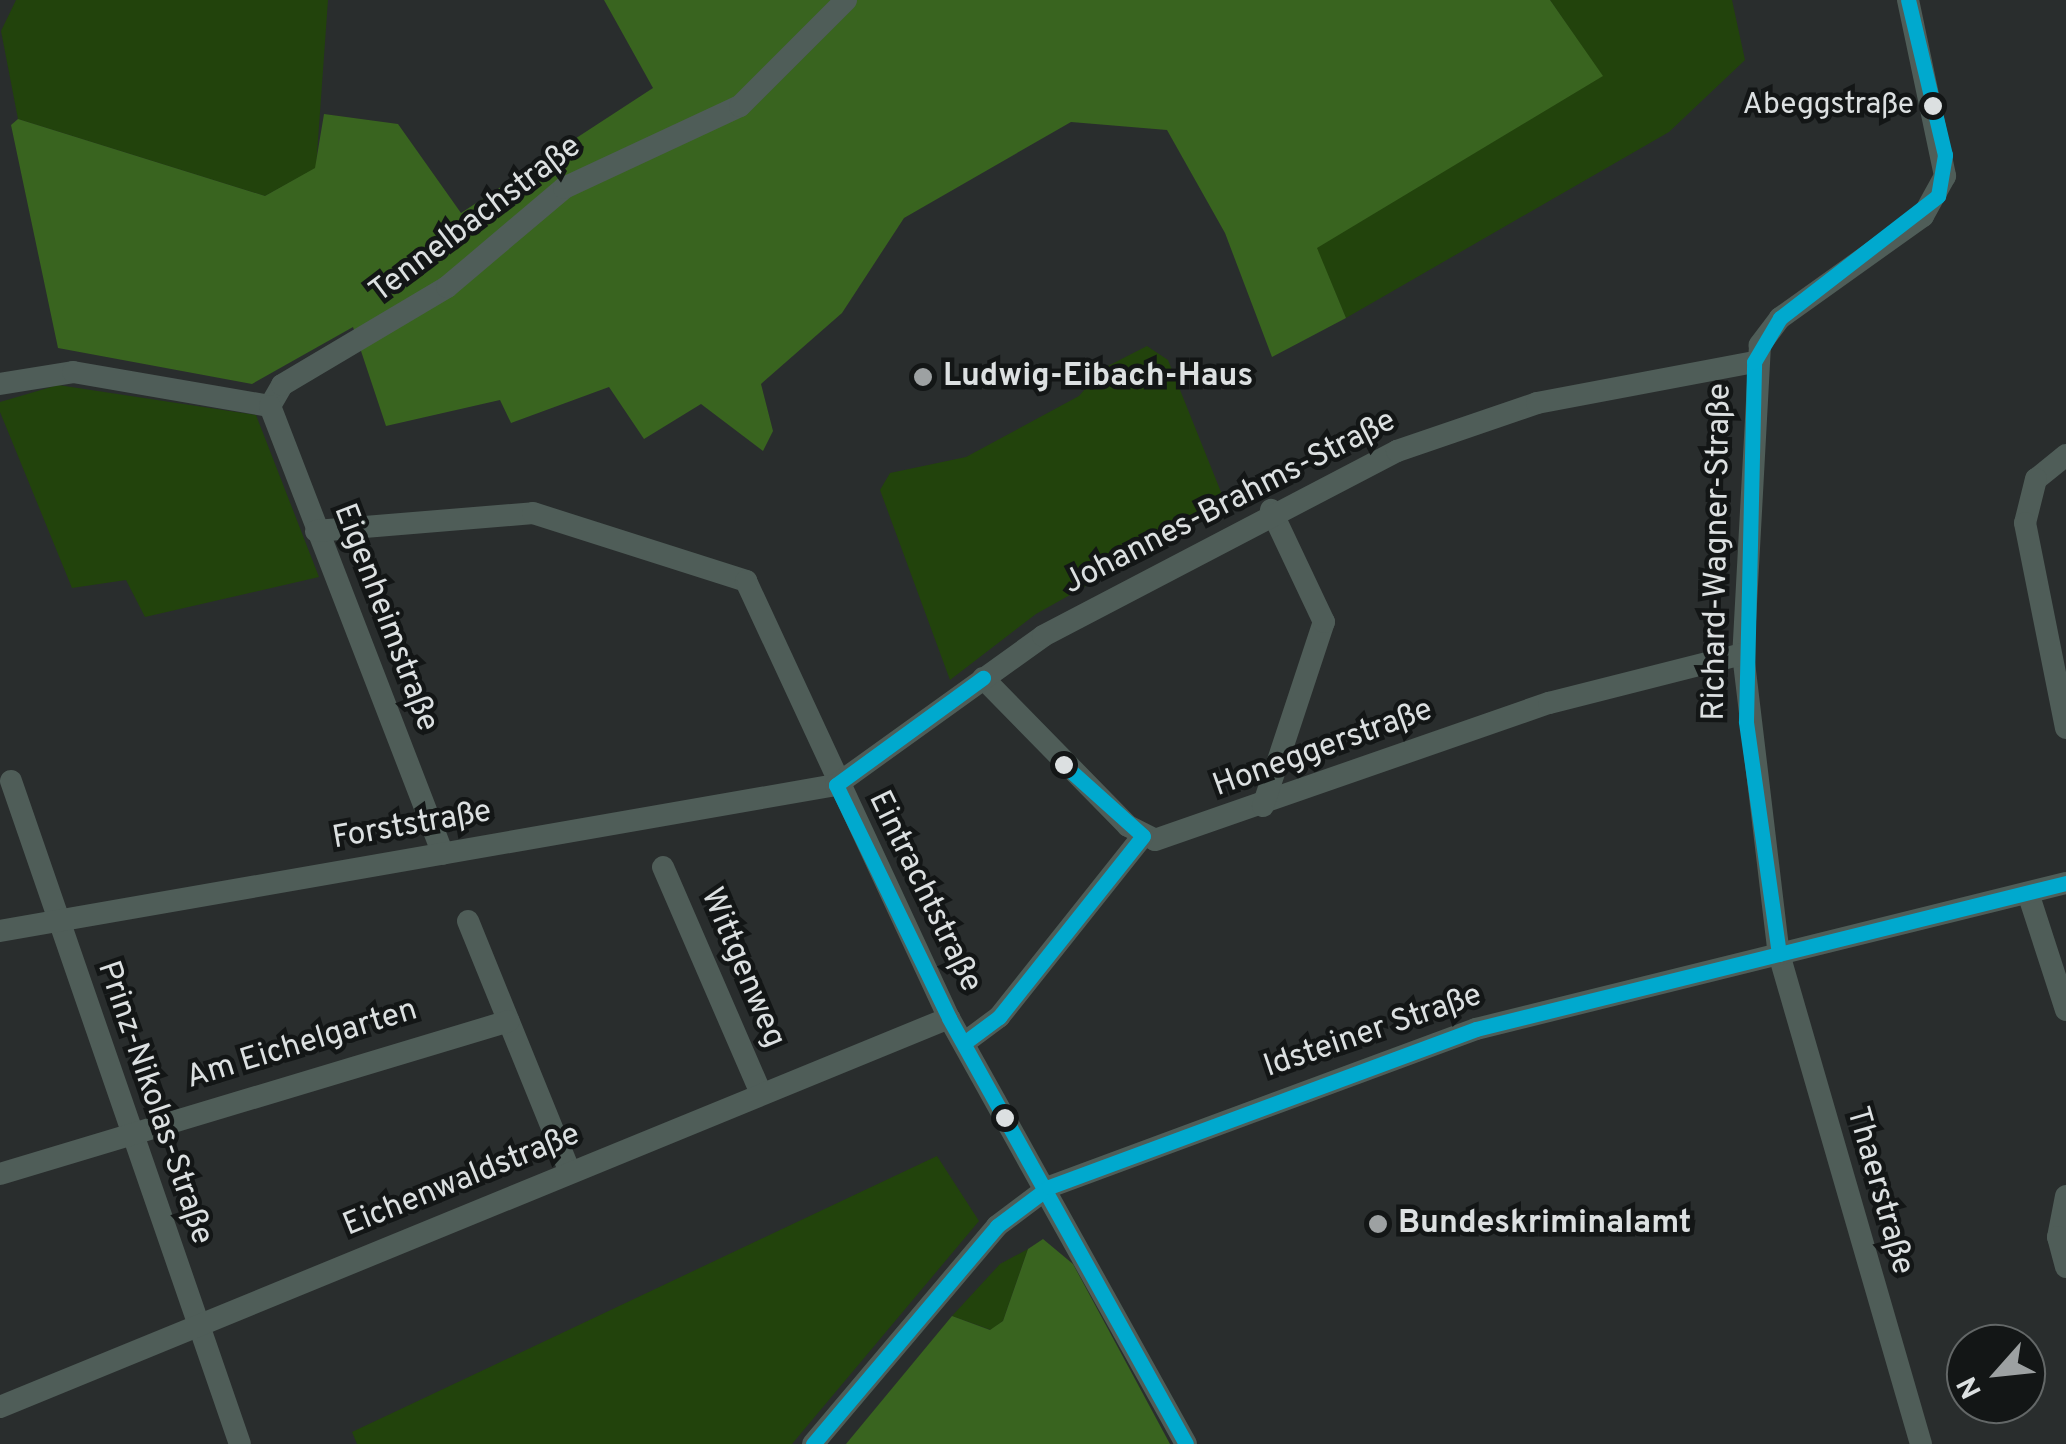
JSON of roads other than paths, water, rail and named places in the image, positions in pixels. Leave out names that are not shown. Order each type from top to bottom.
[{"type":"street","name":"Tennelbachstraße","points":[[270,406],[282,385],[447,287],[564,188],[740,106],[846,0]]},
{"type":"street","name":"Richard-Wagner-Straße","points":[[1778,954],[1743,654],[1754,362],[1780,318],[1938,196],[1945,155],[1917,4]]},
{"type":"street","name":"Johannes-Brahms-Straße","points":[[836,785],[983,678],[1271,510],[1458,426],[1754,362]]},
{"type":"street","points":[[0,384],[72,372],[270,406]]},
{"type":"street","name":"Eigenheimstraße","points":[[270,406],[443,854]]},
{"type":"street","points":[[2066,455],[2036,479],[2025,523],[2066,728]]},
{"type":"street","points":[[1263,806],[1324,622],[1271,510]]},
{"type":"street","name":"Eintrachtstraße","points":[[316,530],[533,513],[724,568],[761,602],[836,785],[949,1018],[1049,1187],[1186,1444]]},
{"type":"street","name":"Honeggerstraße","points":[[1143,836],[1172,839],[1549,703],[1743,654]]},
{"type":"street","points":[[964,1043],[1000,1017],[1143,836],[983,678]]},
{"type":"street","name":"Prinz-Nikolas-Straße","points":[[11,781],[194,1326],[240,1444]]},
{"type":"street","name":"Forststraße","points":[[0,931],[836,785]]},
{"type":"street","name":"Wittgenweg","points":[[663,867],[762,1094]]},
{"type":"street","name":"Idsteiner Straße","points":[[814,1444],[998,1226],[1049,1187],[1387,1056],[2066,883]]},
{"type":"street","points":[[2028,893],[2066,1010]]},
{"type":"street","points":[[468,921],[570,1172]]},
{"type":"street","name":"Thaerstraße","points":[[1778,954],[1921,1444]]},
{"type":"street","name":"Eichenwaldstraße","points":[[0,1407],[949,1018]]},
{"type":"street","name":"Am Eichelgarten","points":[[0,1174],[130,1131],[509,1021]]},
{"type":"street","points":[[2066,1196],[2058,1236],[2066,1267]]},
{"type":"place","name":"Abeggstraße","points":[[1933,106]]},
{"type":"place","name":"Ludwig-Eibach-Haus","points":[[923,377]]},
{"type":"place","name":"Bundeskriminalamt","points":[[1378,1224]]}]
